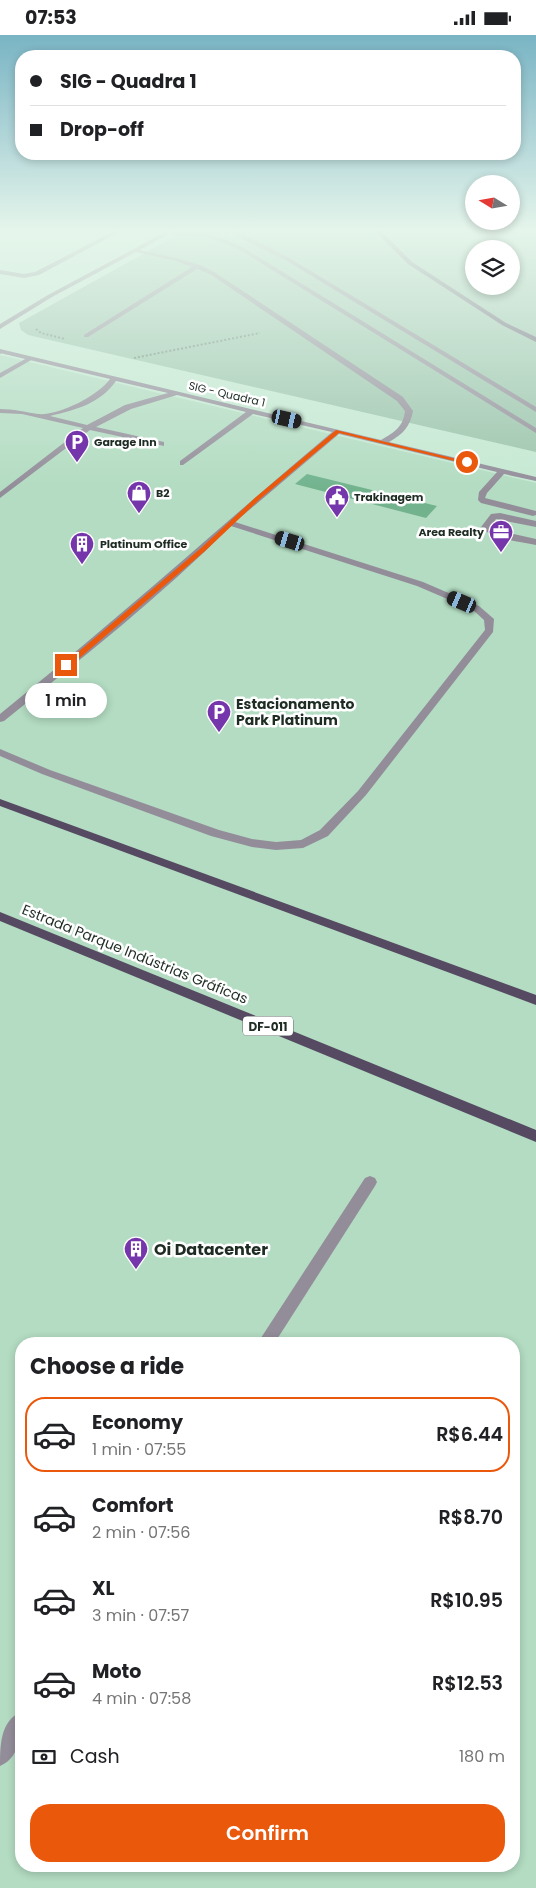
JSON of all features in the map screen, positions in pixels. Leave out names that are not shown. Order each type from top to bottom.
[{"type":"main road","points":[[492,316],[536,340]]},
{"type":"main road","points":[[0,802],[536,1000]]},
{"type":"main road","name":"Estrada Parque Indústrias Gráficas","points":[[0,916],[536,1136]]},
{"type":"street","points":[[0,327],[17,316]]},
{"type":"street","points":[[86,336],[117,316]]},
{"type":"street","points":[[277,316],[400,399],[409,411],[408,423],[384,442]]},
{"type":"street","points":[[351,316],[536,431]]},
{"type":"street","points":[[382,316],[536,410]]},
{"type":"street","name":"SIG - Quadra 1","points":[[0,351],[536,479]]},
{"type":"street","points":[[0,377],[30,359]]},
{"type":"street","points":[[39,416],[68,409],[96,398],[109,388],[114,379]]},
{"type":"street","points":[[0,496],[88,427],[128,407],[176,393]]},
{"type":"street","points":[[0,411],[22,412],[161,444]]},
{"type":"street","points":[[183,463],[252,411]]},
{"type":"street","points":[[0,719],[79,655],[188,562],[229,523],[338,431]]},
{"type":"street","points":[[502,471],[483,492],[481,498],[484,501],[533,513]]},
{"type":"street","points":[[536,524],[494,516],[485,527],[492,532],[536,542]]},
{"type":"street","points":[[0,753],[46,772],[215,833],[252,843],[276,846],[303,844],[324,833],[362,793],[490,630],[489,619],[476,608],[420,584],[229,523]]},
{"type":"street","points":[[270,1337],[370,1182]]},
{"type":"street","points":[[0,1756],[15,1732]]},
{"type":"shaded area","points":[[31,316],[536,316],[536,452],[28,335],[21,330],[19,323]]},
{"type":"shaded area","points":[[0,355],[536,483],[536,1888],[0,1888]]},
{"type":"shaded area","points":[[307,474],[437,506],[426,518],[295,484]]},
{"type":"place","name":"Garage Inn","points":[[77,463]]},
{"type":"place","name":"B2","points":[[139,514]]},
{"type":"place","name":"Trakinagem","points":[[337,518]]},
{"type":"place","name":"Area Realty","points":[[501,553]]},
{"type":"place","name":"Platinum Office","points":[[82,565]]},
{"type":"place","name":"Estacionamento Park Platinum","points":[[219,733]]},
{"type":"place","name":"Oi Datacenter","points":[[136,1270]]},
{"type":"route","points":[[66,665],[338,431],[467,462]]}]
